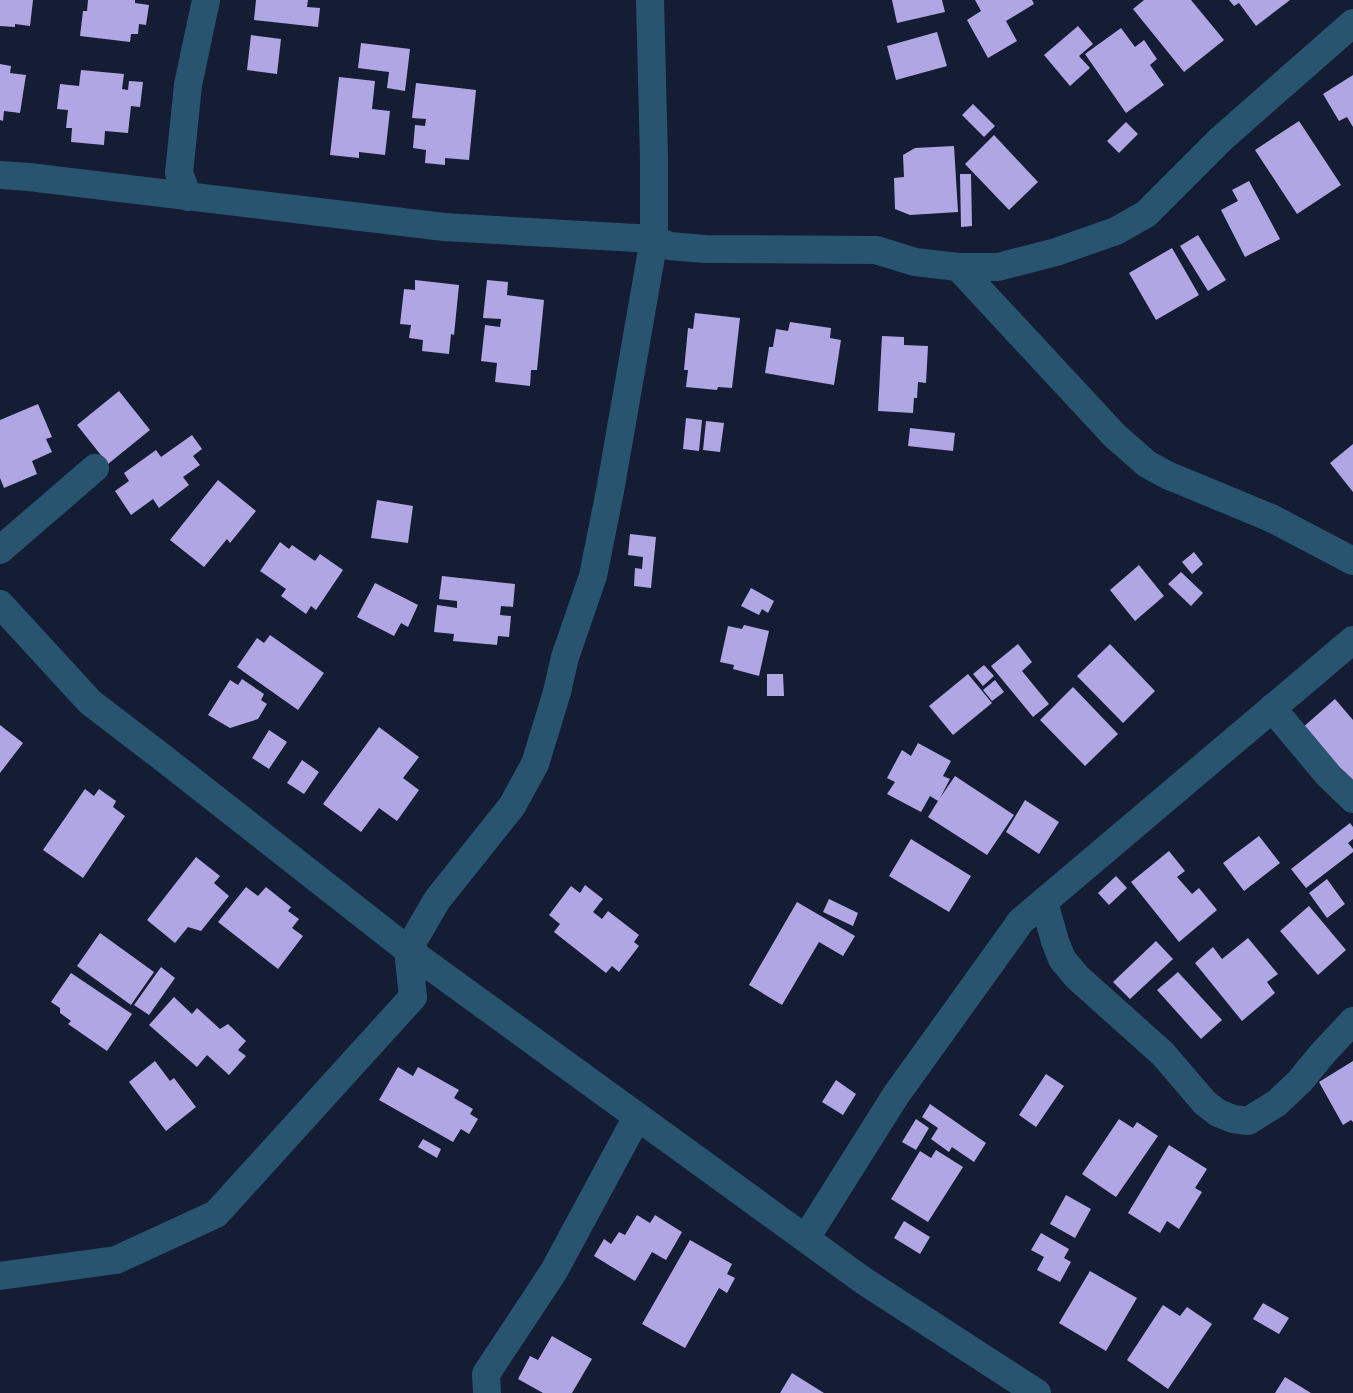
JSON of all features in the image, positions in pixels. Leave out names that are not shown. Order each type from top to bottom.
[{"type":"street","points":[[188,197],[179,173],[188,85],[206,0]]},
{"type":"street","points":[[0,1276],[116,1260],[216,1214],[413,997],[408,950],[437,900],[512,806],[535,764],[557,692],[564,657],[592,576],[610,491],[654,239],[650,0]]},
{"type":"street","points":[[0,176],[29,177],[444,227],[654,239],[669,246],[705,249],[876,250],[915,262],[958,267],[998,267],[1056,252],[1116,231],[1146,214],[1221,140],[1353,22]]},
{"type":"street","points":[[958,267],[1115,436],[1147,464],[1167,475],[1271,518],[1353,561]]},
{"type":"street","points":[[0,550],[95,468]]},
{"type":"street","points":[[0,604],[90,702],[408,950],[864,1281],[1037,1393]]},
{"type":"street","points":[[806,1238],[896,1095],[1021,921],[1353,640]]},
{"type":"street","points":[[1272,708],[1329,776],[1353,799]]},
{"type":"street","points":[[1044,902],[1062,958],[1077,977],[1163,1054],[1205,1103],[1218,1113],[1233,1119],[1248,1121],[1277,1103],[1300,1081],[1322,1053],[1353,1021]]},
{"type":"street","points":[[488,1393],[486,1374],[554,1271],[637,1117]]},
{"type":"building","points":[[0,0],[33,0],[30,26],[15,24],[15,27],[0,26]]},
{"type":"building","points":[[88,0],[135,0],[135,3],[149,5],[146,25],[139,24],[138,34],[131,34],[130,42],[80,36],[83,11],[87,11]]},
{"type":"building","points":[[256,0],[308,0],[307,7],[320,8],[318,27],[254,20]]},
{"type":"building","points":[[892,0],[942,0],[945,12],[897,23]]},
{"type":"building","points":[[975,0],[1032,0],[1034,4],[1006,21],[1017,41],[988,58],[967,20],[981,11]]},
{"type":"building","points":[[1144,0],[1191,0],[1224,40],[1184,72],[1133,9]]},
{"type":"building","points":[[1229,0],[1290,0],[1256,26],[1239,3],[1234,6]]},
{"type":"building","points":[[1078,26],[1093,44],[1079,56],[1090,68],[1070,86],[1044,55]]},
{"type":"building","points":[[1121,28],[1135,47],[1144,40],[1157,59],[1150,65],[1164,85],[1126,113],[1085,54]]},
{"type":"building","points":[[937,32],[947,66],[896,80],[887,46]]},
{"type":"building","points":[[251,35],[281,39],[277,74],[247,70]]},
{"type":"building","points":[[361,43],[410,49],[405,91],[387,88],[389,72],[358,68]]},
{"type":"building","points":[[0,64],[11,66],[10,73],[26,75],[20,113],[4,111],[3,121],[0,120]]},
{"type":"building","points":[[81,70],[124,74],[122,89],[128,90],[129,81],[143,82],[140,107],[131,106],[128,133],[105,131],[104,145],[71,142],[72,128],[66,128],[68,110],[57,109],[60,84],[79,86]]},
{"type":"building","points":[[1353,75],[1353,127],[1347,117],[1339,121],[1323,94]]},
{"type":"building","points":[[339,77],[375,81],[372,109],[390,111],[385,155],[359,152],[359,158],[330,155]]},
{"type":"building","points":[[416,83],[476,90],[469,160],[445,158],[445,165],[425,163],[426,150],[413,148],[415,125],[425,126],[426,119],[412,118]]},
{"type":"building","points":[[973,104],[995,126],[984,137],[962,115]]},
{"type":"building","points":[[1299,121],[1341,185],[1297,214],[1255,150]]},
{"type":"building","points":[[1126,122],[1138,134],[1119,153],[1107,141]]},
{"type":"building","points":[[994,135],[1038,182],[1009,210],[965,164]]},
{"type":"building","points":[[954,146],[958,212],[910,215],[895,209],[894,178],[904,177],[903,155],[915,148]]},
{"type":"building","points":[[960,174],[971,174],[972,226],[961,227]]},
{"type":"building","points":[[1249,181],[1280,239],[1245,257],[1221,210],[1238,201],[1232,190]]},
{"type":"building","points":[[1198,235],[1226,280],[1208,291],[1180,246]]},
{"type":"building","points":[[1172,248],[1199,295],[1156,320],[1129,273]]},
{"type":"building","points":[[415,280],[459,285],[454,335],[451,334],[449,354],[422,351],[423,340],[409,338],[411,325],[400,324],[404,289],[415,290]]},
{"type":"building","points":[[487,280],[508,282],[507,295],[544,300],[537,370],[531,370],[530,386],[495,382],[497,363],[481,361],[485,325],[500,327],[501,319],[483,318]]},
{"type":"building","points":[[695,313],[740,318],[732,388],[718,387],[717,390],[686,387],[688,370],[684,370],[688,328],[693,329]]},
{"type":"building","points":[[790,322],[831,328],[830,338],[841,340],[834,385],[765,373],[769,347],[773,347],[776,329],[788,331]]},
{"type":"building","points":[[882,336],[904,337],[904,345],[928,346],[926,383],[918,382],[917,398],[914,398],[913,413],[878,411]]},
{"type":"building","points":[[119,391],[150,430],[108,464],[77,425]]},
{"type":"building","points":[[38,404],[52,437],[46,439],[52,452],[32,461],[37,474],[4,488],[0,478],[0,420]]},
{"type":"building","points":[[686,418],[702,420],[699,451],[683,449]]},
{"type":"building","points":[[706,421],[724,423],[720,452],[703,450]]},
{"type":"building","points":[[910,428],[955,433],[953,451],[908,446]]},
{"type":"building","points":[[192,435],[202,449],[193,456],[200,465],[183,477],[189,485],[159,508],[153,499],[131,515],[115,491],[129,481],[124,473],[156,450],[161,457]]},
{"type":"building","points":[[1353,444],[1353,492],[1330,463]]},
{"type":"building","points":[[218,480],[256,511],[230,543],[227,539],[204,567],[170,540]]},
{"type":"building","points":[[377,500],[413,506],[408,543],[371,538]]},
{"type":"building","points":[[630,534],[656,537],[651,588],[634,586],[635,568],[642,569],[643,557],[628,555]]},
{"type":"building","points":[[280,542],[289,549],[292,545],[315,561],[320,554],[343,570],[316,610],[311,606],[306,614],[281,596],[286,589],[260,571]]},
{"type":"building","points":[[1194,552],[1203,564],[1192,574],[1182,562]]},
{"type":"building","points":[[1139,565],[1164,596],[1135,621],[1110,590]]},
{"type":"building","points":[[1181,572],[1203,593],[1191,606],[1168,584]]},
{"type":"building","points":[[442,576],[515,584],[513,607],[501,606],[500,615],[511,616],[509,637],[498,636],[497,645],[453,641],[454,634],[434,632],[437,605],[457,608],[457,601],[439,599]]},
{"type":"building","points":[[375,583],[418,605],[408,627],[401,623],[394,636],[357,617]]},
{"type":"building","points":[[751,588],[774,601],[768,613],[762,609],[759,615],[741,606]]},
{"type":"building","points":[[744,625],[769,631],[759,676],[733,669],[734,665],[720,662],[728,626],[742,629]]},
{"type":"building","points":[[270,635],[324,673],[298,710],[237,667],[257,638],[264,643]]},
{"type":"building","points":[[1018,644],[1032,662],[1022,671],[1049,704],[1033,717],[991,666]]},
{"type":"building","points":[[1110,644],[1155,691],[1123,723],[1077,676]]},
{"type":"building","points":[[984,665],[994,676],[983,686],[973,674]]},
{"type":"building","points":[[767,674],[783,674],[784,696],[767,696]]},
{"type":"building","points":[[968,674],[992,703],[953,735],[929,706]]},
{"type":"building","points":[[242,679],[264,694],[261,700],[267,704],[258,719],[230,728],[208,715],[230,680],[238,685]]},
{"type":"building","points":[[995,680],[1004,692],[992,701],[983,690]]},
{"type":"building","points":[[1073,687],[1118,734],[1085,766],[1040,720]]},
{"type":"building","points":[[1335,699],[1353,720],[1353,787],[1301,729]]},
{"type":"building","points":[[0,725],[23,743],[0,773]]},
{"type":"building","points":[[379,727],[419,757],[403,778],[419,790],[397,821],[379,808],[361,832],[323,804]]},
{"type":"building","points":[[269,730],[287,742],[269,769],[252,758]]},
{"type":"building","points":[[918,743],[951,761],[943,776],[950,779],[940,798],[955,776],[1014,815],[987,855],[928,817],[938,801],[930,796],[921,812],[887,794],[895,782],[887,778],[902,750],[911,756]]},
{"type":"building","points":[[302,760],[319,772],[304,794],[287,783]]},
{"type":"building","points":[[85,789],[94,796],[99,789],[116,801],[113,807],[125,816],[83,878],[43,850]]},
{"type":"building","points":[[1025,800],[1059,822],[1039,854],[1006,832]]},
{"type":"building","points":[[1350,823],[1353,827],[1353,839],[1348,843],[1353,852],[1306,888],[1291,869]]},
{"type":"building","points":[[1259,836],[1280,863],[1244,891],[1223,863]]},
{"type":"building","points":[[911,839],[971,876],[949,912],[889,876]]},
{"type":"building","points":[[1169,851],[1185,871],[1177,877],[1192,894],[1199,888],[1217,910],[1179,942],[1131,882]]},
{"type":"building","points":[[196,857],[220,876],[214,883],[229,896],[201,931],[188,927],[175,943],[147,920]]},
{"type":"building","points":[[1116,876],[1127,888],[1109,905],[1098,893]]},
{"type":"building","points":[[1327,879],[1345,904],[1327,918],[1309,893]]},
{"type":"building","points":[[585,885],[603,899],[593,912],[602,919],[608,911],[639,935],[634,942],[639,946],[619,972],[612,966],[606,973],[554,932],[560,924],[549,915],[571,886],[580,893]]},
{"type":"building","points":[[246,887],[258,896],[266,887],[291,907],[288,911],[299,919],[292,928],[303,936],[278,969],[218,922]]},
{"type":"building","points":[[829,899],[858,913],[853,926],[823,912]]},
{"type":"building","points":[[797,902],[855,936],[843,956],[819,942],[782,1005],[749,985]]},
{"type":"building","points":[[1309,906],[1346,950],[1318,975],[1280,931]]},
{"type":"building","points":[[100,933],[154,972],[131,1005],[77,966]]},
{"type":"building","points":[[1248,938],[1278,974],[1267,982],[1275,993],[1242,1021],[1195,963],[1213,947],[1222,959]]},
{"type":"building","points":[[1156,941],[1173,959],[1130,999],[1113,982]]},
{"type":"building","points":[[161,967],[175,978],[149,1015],[134,1005]]},
{"type":"building","points":[[1178,972],[1222,1020],[1201,1039],[1157,990]]},
{"type":"building","points":[[71,973],[132,1014],[107,1051],[68,1024],[71,1021],[60,1013],[60,1008],[51,1002]]},
{"type":"building","points":[[174,997],[192,1014],[197,1008],[220,1029],[228,1024],[246,1041],[238,1050],[246,1056],[229,1075],[207,1055],[197,1067],[149,1025]]},
{"type":"building","points":[[155,1061],[170,1081],[174,1078],[196,1107],[166,1131],[129,1082]]},
{"type":"building","points":[[1353,1061],[1353,1122],[1351,1120],[1343,1125],[1319,1082]]},
{"type":"building","points":[[398,1067],[413,1076],[418,1067],[459,1090],[454,1098],[473,1109],[470,1114],[478,1119],[469,1134],[461,1129],[453,1142],[379,1100]]},
{"type":"building","points":[[1046,1074],[1064,1086],[1036,1127],[1019,1115]]},
{"type":"building","points":[[836,1080],[856,1094],[843,1115],[822,1102]]},
{"type":"building","points":[[930,1104],[986,1143],[974,1162],[952,1147],[949,1152],[931,1139],[938,1128],[922,1117]]},
{"type":"building","points":[[916,1119],[929,1128],[916,1150],[902,1142]]},
{"type":"building","points":[[1119,1119],[1133,1128],[1137,1122],[1158,1136],[1116,1197],[1082,1174]]},
{"type":"building","points":[[423,1139],[441,1149],[437,1158],[418,1147]]},
{"type":"building","points":[[1169,1145],[1207,1169],[1195,1188],[1202,1192],[1179,1229],[1167,1221],[1160,1233],[1128,1213]]},
{"type":"building","points":[[936,1150],[963,1167],[928,1222],[891,1199],[920,1151],[931,1158]]},
{"type":"building","points":[[1066,1195],[1091,1209],[1075,1238],[1050,1224]]},
{"type":"building","points":[[637,1215],[650,1223],[655,1215],[682,1232],[666,1260],[652,1252],[635,1281],[594,1256],[604,1239],[611,1244],[619,1232],[625,1235]]},
{"type":"building","points":[[904,1221],[930,1237],[920,1254],[894,1238]]},
{"type":"building","points":[[1041,1233],[1069,1249],[1064,1258],[1071,1262],[1060,1282],[1037,1270],[1044,1257],[1031,1250]]},
{"type":"building","points":[[690,1240],[732,1264],[727,1274],[735,1278],[727,1293],[719,1288],[685,1348],[642,1324]]},
{"type":"building","points":[[1090,1271],[1137,1298],[1106,1351],[1059,1323]]},
{"type":"building","points":[[1263,1303],[1289,1318],[1279,1334],[1253,1319]]},
{"type":"building","points":[[1163,1305],[1180,1316],[1187,1307],[1212,1324],[1168,1389],[1127,1360]]},
{"type":"building","points":[[552,1336],[592,1359],[572,1393],[543,1393],[518,1379],[530,1356],[538,1360]]},
{"type":"building","points":[[792,1373],[824,1393],[780,1393]]},
{"type":"building","points":[[1285,1377],[1311,1393],[1275,1393]]}]
